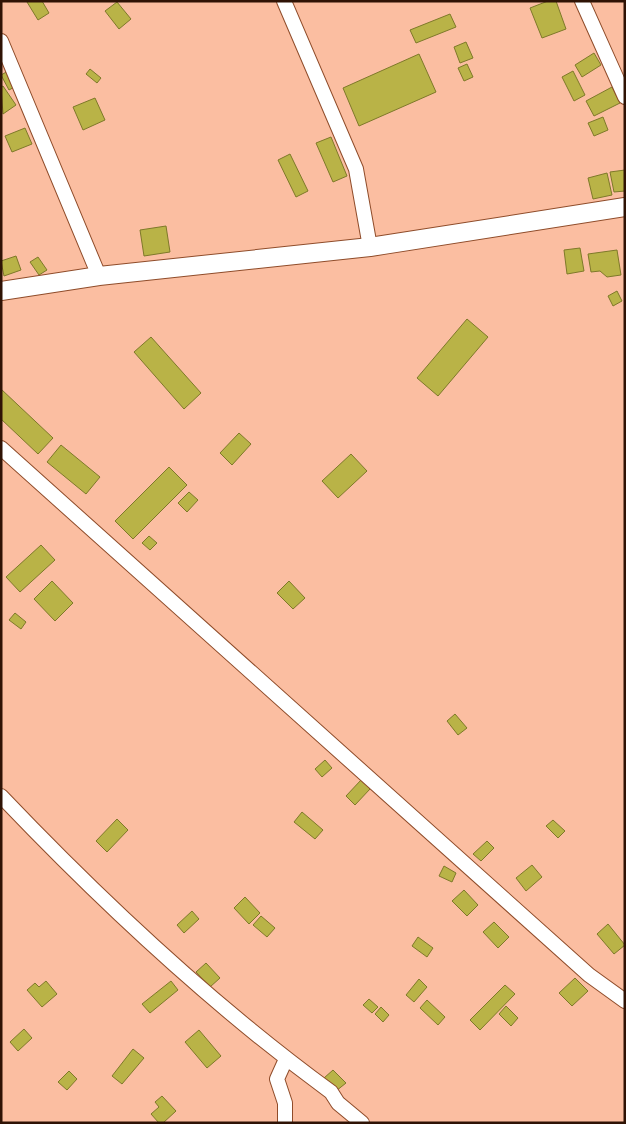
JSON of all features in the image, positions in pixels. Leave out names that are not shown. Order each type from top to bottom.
[{"type":"street","points":[[284,1],[356,169],[370,247]]},
{"type":"street","points":[[582,1],[625,96]]},
{"type":"street","points":[[1,40],[99,276]]},
{"type":"street","points":[[1,291],[99,276],[370,247],[625,207]]},
{"type":"street","points":[[1,448],[590,976],[625,1001]]},
{"type":"street","points":[[1,796],[60,858],[227,1012],[331,1092],[338,1102],[362,1123]]},
{"type":"street","points":[[285,1123],[285,1103],[277,1079],[286,1059]]},
{"type":"building","points":[[42,1],[49,13],[38,20],[27,2]]},
{"type":"building","points":[[548,1],[556,1],[566,29],[542,38],[530,8]]},
{"type":"building","points":[[117,2],[131,19],[119,29],[105,11]]},
{"type":"building","points":[[450,14],[456,27],[416,43],[410,30]]},
{"type":"building","points":[[466,42],[473,58],[460,63],[454,47]]},
{"type":"building","points":[[594,53],[601,65],[582,77],[575,65]]},
{"type":"building","points":[[419,54],[436,92],[359,126],[343,88]]},
{"type":"building","points":[[467,64],[473,77],[464,81],[458,68]]},
{"type":"building","points":[[90,69],[101,78],[97,83],[86,74]]},
{"type":"building","points":[[10,70],[18,85],[9,90],[1,75]]},
{"type":"building","points":[[573,71],[585,95],[574,101],[562,77]]},
{"type":"building","points":[[3,86],[16,105],[3,114],[1,87]]},
{"type":"building","points":[[612,87],[620,103],[594,116],[586,101]]},
{"type":"building","points":[[95,98],[105,120],[83,130],[73,107]]},
{"type":"building","points":[[603,117],[608,130],[594,136],[588,123]]},
{"type":"building","points":[[25,128],[32,144],[12,152],[5,136]]},
{"type":"building","points":[[331,137],[347,176],[333,182],[316,143]]},
{"type":"building","points":[[290,154],[308,191],[296,197],[278,160]]},
{"type":"building","points":[[625,170],[625,191],[614,192],[610,172]]},
{"type":"building","points":[[607,173],[612,195],[593,199],[588,178]]},
{"type":"building","points":[[166,226],[170,252],[144,256],[140,230]]},
{"type":"building","points":[[580,248],[584,271],[567,274],[564,250]]},
{"type":"building","points":[[617,250],[621,275],[607,277],[600,271],[591,272],[588,254]]},
{"type":"building","points":[[16,256],[21,270],[4,276],[1,261]]},
{"type":"building","points":[[38,257],[47,270],[39,275],[30,262]]},
{"type":"building","points":[[617,291],[622,301],[613,306],[608,296]]},
{"type":"building","points":[[467,319],[488,337],[438,396],[417,378]]},
{"type":"building","points":[[151,337],[201,393],[184,409],[134,352]]},
{"type":"building","points":[[1,389],[53,438],[38,454],[1,419]]},
{"type":"building","points":[[239,433],[251,444],[232,465],[220,453]]},
{"type":"building","points":[[61,445],[100,477],[86,494],[47,462]]},
{"type":"building","points":[[351,454],[367,471],[338,498],[322,481]]},
{"type":"building","points":[[169,467],[187,485],[133,539],[115,521]]},
{"type":"building","points":[[189,492],[198,500],[187,512],[178,503]]},
{"type":"building","points":[[149,536],[157,543],[150,550],[142,543]]},
{"type":"building","points":[[41,545],[55,560],[20,592],[6,577]]},
{"type":"building","points":[[52,581],[73,603],[55,621],[34,599]]},
{"type":"building","points":[[289,581],[305,598],[293,609],[277,593]]},
{"type":"building","points":[[15,613],[26,622],[21,629],[9,620]]},
{"type":"building","points":[[455,714],[467,728],[458,735],[447,721]]},
{"type":"building","points":[[325,760],[332,768],[322,777],[315,769]]},
{"type":"building","points":[[361,780],[370,789],[355,805],[346,796]]},
{"type":"building","points":[[302,812],[323,830],[315,839],[294,822]]},
{"type":"building","points":[[117,819],[128,830],[107,852],[96,841]]},
{"type":"building","points":[[553,820],[565,831],[558,838],[546,826]]},
{"type":"building","points":[[487,841],[494,848],[481,861],[473,854]]},
{"type":"building","points":[[532,865],[542,877],[526,891],[516,878]]},
{"type":"building","points":[[444,866],[456,873],[452,882],[439,876]]},
{"type":"building","points":[[464,890],[478,905],[467,916],[452,901]]},
{"type":"building","points":[[245,897],[260,913],[249,924],[234,908]]},
{"type":"building","points":[[192,911],[199,919],[184,933],[177,925]]},
{"type":"building","points":[[261,916],[275,928],[267,937],[253,925]]},
{"type":"building","points":[[494,922],[509,937],[498,948],[483,932]]},
{"type":"building","points":[[608,924],[625,945],[614,954],[597,934]]},
{"type":"building","points":[[418,937],[433,948],[427,957],[412,946]]},
{"type":"building","points":[[206,963],[220,978],[210,987],[196,972]]},
{"type":"building","points":[[575,978],[588,991],[572,1006],[559,993]]},
{"type":"building","points":[[419,979],[427,987],[414,1002],[406,995]]},
{"type":"building","points":[[46,981],[57,994],[42,1007],[27,990],[35,983],[39,987]]},
{"type":"building","points":[[171,981],[178,990],[150,1013],[142,1004]]},
{"type":"building","points":[[505,985],[515,994],[480,1030],[470,1020]]},
{"type":"building","points":[[369,999],[378,1007],[372,1013],[363,1005]]},
{"type":"building","points":[[427,1000],[445,1017],[438,1025],[420,1008]]},
{"type":"building","points":[[506,1006],[518,1018],[511,1026],[499,1014]]},
{"type":"building","points":[[381,1007],[389,1015],[383,1022],[375,1014]]},
{"type":"building","points":[[24,1029],[32,1038],[18,1051],[10,1042]]},
{"type":"building","points":[[199,1030],[221,1056],[207,1068],[185,1042]]},
{"type":"building","points":[[133,1049],[144,1058],[122,1084],[112,1076]]},
{"type":"building","points":[[333,1070],[346,1083],[336,1091],[324,1078]]},
{"type":"building","points":[[69,1071],[77,1079],[67,1090],[58,1082]]},
{"type":"building","points":[[162,1096],[176,1111],[163,1123],[159,1123],[151,1114],[159,1107],[155,1102]]}]
